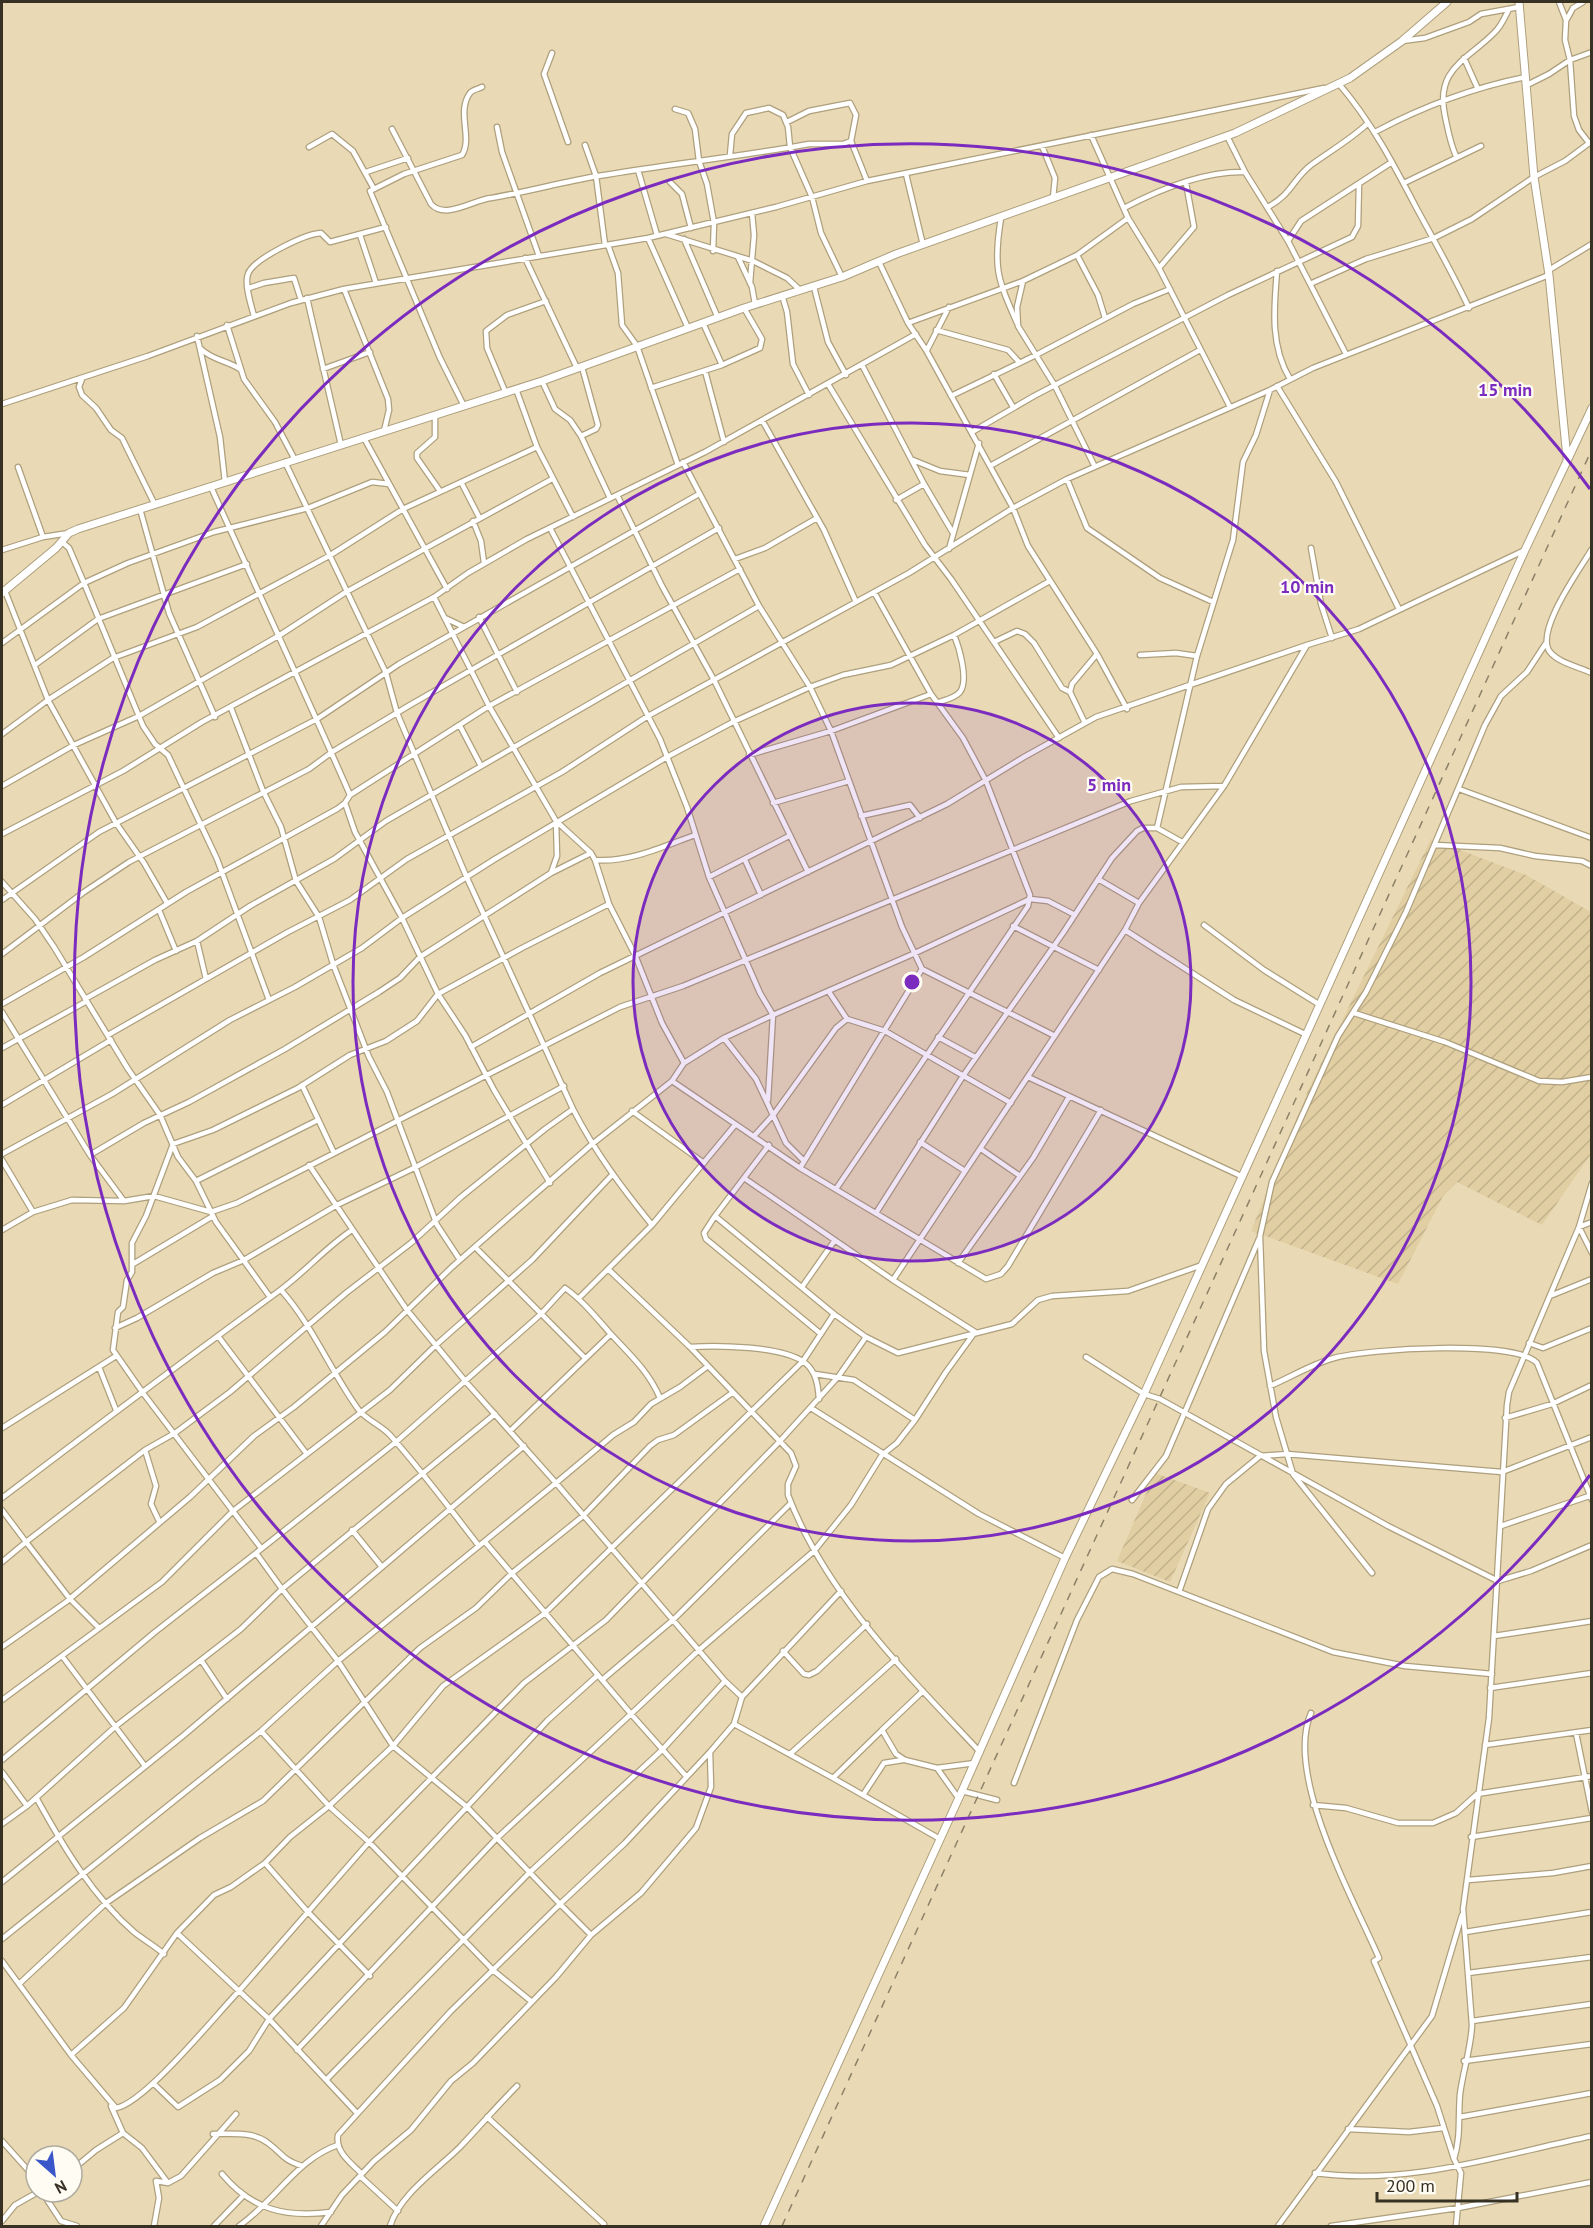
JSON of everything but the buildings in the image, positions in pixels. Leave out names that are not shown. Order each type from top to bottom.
[{"type":"street","points":[[2,550],[43,537],[69,533],[294,458],[542,381],[754,304],[842,277],[923,245],[1053,201],[1227,136],[1350,78],[1402,40],[1447,2]]},
{"type":"street","points":[[1310,284],[1366,260],[1434,238],[1491,208],[1534,177],[1565,161],[1590,142],[1579,130],[1574,116],[1570,60],[1565,40],[1566,20],[1560,2]]},
{"type":"street","points":[[1566,20],[1573,8],[1583,2]]},
{"type":"street","points":[[1402,40],[1425,38],[1469,22],[1481,14],[1509,9],[1519,4],[1534,177],[1549,273],[1567,461]]},
{"type":"street","points":[[1456,156],[1447,132],[1441,100],[1450,72],[1496,31],[1509,9]]},
{"type":"street","points":[[1375,132],[1441,100],[1477,87],[1526,81],[1549,74],[1570,60],[1592,52]]},
{"type":"street","points":[[552,53],[544,74],[568,142]]},
{"type":"street","points":[[1464,58],[1477,87]]},
{"type":"street","points":[[1348,93],[1350,78]]},
{"type":"street","points":[[1339,84],[1375,132],[1434,238],[1469,308]]},
{"type":"street","points":[[463,405],[440,358],[408,277],[370,193],[414,170],[456,158],[464,153],[464,105],[470,93],[482,87]]},
{"type":"street","points":[[2,404],[82,379],[227,325],[345,288],[648,238],[812,198],[867,181],[1330,87]]},
{"type":"street","points":[[787,122],[808,111],[850,104],[856,115],[851,141],[867,181]]},
{"type":"street","points":[[730,155],[732,134],[746,114],[769,108],[780,111],[787,122],[790,147],[812,198],[826,248],[842,277]]},
{"type":"street","points":[[675,109],[688,114],[693,124],[699,161],[707,184],[714,223],[713,251]]},
{"type":"street","points":[[1268,207],[1290,192],[1310,166],[1368,124]]},
{"type":"street","points":[[497,127],[502,152],[539,256]]},
{"type":"street","points":[[392,129],[431,204],[439,211],[596,176],[809,144],[843,144],[851,141]]},
{"type":"street","points":[[309,147],[330,133],[352,151],[374,189]]},
{"type":"street","points":[[1091,135],[1128,218],[1159,268],[1230,407]]},
{"type":"street","points":[[1227,136],[1245,172],[1288,241],[1346,354]]},
{"type":"street","points":[[585,145],[596,176],[606,245],[618,273],[622,325],[637,346],[681,464],[719,528],[759,606],[810,687],[831,731],[913,954],[922,969],[1055,1036]]},
{"type":"street","points":[[1042,146],[1055,178],[1053,201]]},
{"type":"street","points":[[1404,183],[1456,156],[1481,146]]},
{"type":"street","points":[[366,172],[408,158]]},
{"type":"street","points":[[1288,241],[1301,221],[1392,162]]},
{"type":"street","points":[[638,170],[660,235]]},
{"type":"street","points":[[1124,208],[1154,193],[1218,172],[1245,172]]},
{"type":"street","points":[[906,174],[923,245]]},
{"type":"street","points":[[670,182],[683,197],[691,228]]},
{"type":"street","points":[[1159,268],[1194,227],[1195,220],[1186,183]]},
{"type":"street","points":[[972,432],[1013,407],[1185,318],[1356,234],[1359,184]]},
{"type":"street","points":[[750,283],[753,261],[752,213]]},
{"type":"street","points":[[1001,218],[997,252],[998,278],[1001,289],[1018,326],[1055,386],[1094,465]]},
{"type":"street","points":[[908,323],[1023,281],[1077,255],[1128,218]]},
{"type":"street","points":[[254,316],[249,288],[249,271],[292,242],[318,233],[328,243],[386,226]]},
{"type":"street","points":[[360,235],[376,283]]},
{"type":"street","points":[[660,235],[684,239],[713,251],[753,261],[787,278],[800,290]]},
{"type":"street","points":[[648,238],[688,329]]},
{"type":"street","points":[[684,239],[718,318]]},
{"type":"street","points":[[2,1105],[206,979],[350,900],[407,858],[451,836],[466,824],[534,788],[648,716],[949,549],[1013,508],[1094,465],[1270,390],[1346,354],[1469,308],[1549,273],[1592,244]]},
{"type":"street","points":[[1077,255],[1098,295],[1105,318]]},
{"type":"street","points":[[738,257],[750,283],[754,304]]},
{"type":"street","points":[[525,258],[580,368],[598,425],[581,436]]},
{"type":"street","points":[[879,262],[908,323],[979,443],[1013,508],[1028,546],[1048,582],[1097,654],[1127,709]]},
{"type":"street","points":[[1277,271],[1275,316],[1277,352],[1290,379]]},
{"type":"street","points":[[249,288],[264,282],[294,278],[304,299],[341,445]]},
{"type":"street","points":[[1018,326],[1017,307],[1023,281]]},
{"type":"street","points":[[814,287],[828,342],[846,375]]},
{"type":"street","points":[[345,288],[389,406],[384,431]]},
{"type":"street","points":[[951,396],[1036,355],[1105,318],[1170,289]]},
{"type":"street","points":[[782,295],[788,312],[793,364],[808,395]]},
{"type":"street","points":[[505,391],[487,348],[486,331],[504,317],[546,301]]},
{"type":"street","points":[[926,350],[949,307]]},
{"type":"street","points":[[651,388],[722,366],[751,354],[763,345],[744,308]]},
{"type":"street","points":[[703,323],[722,366]]},
{"type":"street","points":[[227,325],[240,369],[249,387],[275,422],[294,458]]},
{"type":"street","points":[[936,330],[1008,350],[1019,362]]},
{"type":"street","points":[[2,834],[94,786],[434,597],[484,563],[724,442],[846,375],[916,333]]},
{"type":"street","points":[[197,336],[220,437],[225,482]]},
{"type":"street","points":[[200,348],[211,359],[225,361],[240,369]]},
{"type":"street","points":[[990,466],[1200,350]]},
{"type":"street","points":[[323,369],[370,352]]},
{"type":"street","points":[[862,365],[924,484],[953,533]]},
{"type":"street","points":[[705,371],[724,442]]},
{"type":"street","points":[[994,375],[1013,407]]},
{"type":"street","points":[[82,379],[79,387],[82,395],[96,408],[111,430],[122,438],[155,505]]},
{"type":"street","points":[[542,381],[555,410],[570,420],[581,436],[610,498]]},
{"type":"street","points":[[828,384],[896,500],[1059,738]]},
{"type":"street","points":[[1277,386],[1336,482],[1399,609]]},
{"type":"street","points":[[516,388],[537,447],[573,518]]},
{"type":"street","points":[[1157,828],[1197,656],[1233,540],[1243,462],[1256,435],[1270,390]]},
{"type":"street","points":[[764,2226],[963,1791],[1065,1558],[1144,1394],[1525,550],[1592,408]]},
{"type":"street","points":[[435,415],[435,437],[417,453],[417,458],[440,491]]},
{"type":"street","points":[[762,420],[817,518],[856,602]]},
{"type":"street","points":[[364,438],[447,589]]},
{"type":"street","points":[[949,549],[979,443]]},
{"type":"street","points":[[2,734],[48,700],[113,658],[197,627],[329,556],[403,510],[537,447]]},
{"type":"street","points":[[913,460],[940,471],[970,475]]},
{"type":"street","points":[[285,462],[386,673],[397,713],[451,836],[466,878],[573,1109],[591,1144],[612,1176],[652,1225]]},
{"type":"street","points":[[18,467],[43,537]]},
{"type":"street","points":[[372,482],[380,469]]},
{"type":"street","points":[[2,786],[74,745],[139,716],[280,635],[346,592],[552,479]]},
{"type":"street","points":[[1067,479],[1087,528],[1160,578],[1213,602]]},
{"type":"street","points":[[2,643],[84,583],[151,554],[308,508],[372,482],[389,484]]},
{"type":"street","points":[[461,482],[476,519],[484,563]]},
{"type":"street","points":[[896,500],[924,484]]},
{"type":"street","points":[[211,487],[228,530],[261,593],[350,795]]},
{"type":"street","points":[[2,900],[68,852],[116,823],[317,719],[386,673],[479,617],[699,494]]},
{"type":"street","points":[[618,497],[652,566],[714,680],[808,872]]},
{"type":"street","points":[[140,509],[164,596],[178,634],[215,717]]},
{"type":"street","points":[[735,559],[765,548],[817,518]]},
{"type":"street","points":[[550,528],[668,756],[724,913],[744,959],[773,1015],[768,1100]]},
{"type":"street","points":[[2,954],[84,892],[140,857],[309,769],[332,752],[397,713],[719,528]]},
{"type":"street","points":[[69,533],[62,542],[3,592],[48,700],[94,786],[167,903]]},
{"type":"street","points":[[62,542],[69,548],[139,716],[155,744],[162,748],[201,824],[222,872],[250,954],[269,1000]]},
{"type":"street","points":[[1311,548],[1321,604],[1332,638]]},
{"type":"street","points":[[1592,549],[1555,613],[1546,634],[1546,643],[1552,655],[1592,673]]},
{"type":"street","points":[[471,1047],[529,1012],[635,955],[920,818],[1085,723],[1359,629],[1525,550]]},
{"type":"street","points":[[35,665],[98,619],[247,564]]},
{"type":"street","points":[[2,1004],[66,967],[167,903],[345,803],[350,795],[489,706],[740,569]]},
{"type":"street","points":[[2,1154],[136,1079],[230,1020],[362,948],[402,918],[556,821],[668,756],[733,722],[810,687],[843,675],[880,669],[954,635],[1048,582]]},
{"type":"street","points":[[874,592],[908,656],[931,694],[963,738],[986,781],[1030,899]]},
{"type":"street","points":[[434,597],[489,706],[534,788],[556,821],[591,853],[595,860],[609,904],[635,955],[662,1023],[684,1063]]},
{"type":"street","points":[[2,1048],[197,941],[237,914],[334,859],[360,838],[432,794],[759,606]]},
{"type":"street","points":[[443,617],[464,627]]},
{"type":"street","points":[[479,617],[517,692]]},
{"type":"street","points":[[994,642],[1017,631],[1025,634],[1035,643],[1062,688],[1070,692],[1085,723]]},
{"type":"street","points":[[939,702],[954,696],[962,686],[962,663],[954,635]]},
{"type":"street","points":[[1132,1500],[1166,1456],[1260,1236],[1272,1182],[1338,1036],[1354,1013],[1406,912],[1501,696],[1527,672],[1546,643]]},
{"type":"street","points":[[893,1281],[1099,970],[1125,930],[1139,903],[1224,786],[1307,645]]},
{"type":"street","points":[[1140,656],[1176,653],[1197,656]]},
{"type":"street","points":[[1070,692],[1072,684],[1097,654]]},
{"type":"street","points":[[749,755],[831,731],[931,694]]},
{"type":"street","points":[[231,708],[263,791],[285,838],[296,881],[319,917],[333,964],[416,1167],[435,1220],[460,1260]]},
{"type":"street","points":[[460,726],[481,766]]},
{"type":"street","points":[[773,802],[849,781]]},
{"type":"street","points":[[133,1264],[212,1214],[488,1076],[620,1007],[651,998],[1014,851],[1121,804],[1181,787],[1224,786]]},
{"type":"street","points":[[1459,789],[1592,838]]},
{"type":"street","points":[[345,803],[364,852],[402,918],[438,994],[550,1183]]},
{"type":"street","points":[[861,816],[910,805],[920,818]]},
{"type":"street","points":[[551,873],[558,848],[556,821]]},
{"type":"street","points":[[876,1213],[975,1057],[1053,947],[1112,858],[1137,831],[1157,828],[1182,842]]},
{"type":"street","points":[[595,860],[609,861],[643,853],[695,835]]},
{"type":"street","points":[[710,877],[789,836]]},
{"type":"street","points":[[1435,845],[1500,848],[1535,856],[1582,861],[1592,866]]},
{"type":"street","points":[[90,1155],[276,1054],[400,978],[420,957],[551,873],[591,853]]},
{"type":"street","points":[[745,860],[761,895]]},
{"type":"street","points":[[1098,879],[1139,903]]},
{"type":"street","points":[[2,882],[39,926],[66,967],[160,1115],[178,1158],[196,1181],[212,1214],[270,1297]]},
{"type":"street","points":[[836,1189],[1030,899]]},
{"type":"street","points":[[2,1647],[70,1599],[190,1497],[207,1478],[254,1436],[385,1332],[460,1260],[550,1183],[591,1144],[672,1081],[684,1063],[724,1038],[1030,899],[1048,901],[1075,915]]},
{"type":"street","points":[[261,1548],[143,1393],[116,1356],[113,1346],[118,1312],[125,1300],[127,1280],[132,1272],[132,1243],[154,1196],[173,1144],[210,1131],[302,1085],[350,1055],[367,1050],[417,1021],[438,994],[609,904]]},
{"type":"street","points":[[159,910],[176,951]]},
{"type":"street","points":[[1204,925],[1264,970],[1321,1005]]},
{"type":"street","points":[[1013,926],[1099,970]]},
{"type":"street","points":[[1125,930],[1234,1000],[1307,1035]]},
{"type":"street","points":[[197,941],[206,979]]},
{"type":"street","points":[[800,1168],[922,969]]},
{"type":"street","points":[[829,992],[848,1019],[885,1031],[1011,1103]]},
{"type":"street","points":[[2,1012],[90,1155],[124,1202]]},
{"type":"street","points":[[1354,1013],[1445,1042],[1539,1082],[1562,1082],[1592,1077]]},
{"type":"street","points":[[755,1135],[774,1114],[836,1028],[848,1019]]},
{"type":"street","points":[[938,1037],[975,1057]]},
{"type":"street","points":[[724,1038],[756,1079],[768,1100],[782,1136],[804,1160]]},
{"type":"street","points":[[1028,1077],[1241,1176]]},
{"type":"street","points":[[672,1081],[735,1125],[755,1135],[800,1168],[986,1279],[1001,1274],[1101,1110]]},
{"type":"street","points":[[302,1085],[334,1153]]},
{"type":"street","points":[[115,1328],[147,1313],[213,1273],[244,1260],[337,1205],[416,1167],[564,1086]]},
{"type":"street","points":[[958,1263],[1020,1176],[1069,1096]]},
{"type":"street","points":[[2,1562],[145,1450],[175,1433],[249,1376],[526,1145],[573,1109]]},
{"type":"street","points":[[632,1111],[704,1163]]},
{"type":"street","points":[[196,1181],[318,1120]]},
{"type":"street","points":[[579,1298],[652,1225],[735,1125]]},
{"type":"street","points":[[921,1142],[966,1171]]},
{"type":"street","points":[[769,1145],[704,1233],[706,1239],[821,1335]]},
{"type":"street","points":[[981,1149],[1020,1176]]},
{"type":"street","points":[[2,1160],[33,1212]]},
{"type":"street","points":[[309,1166],[407,1310],[466,1382],[524,1446],[725,1681],[742,1697]]},
{"type":"street","points":[[2,1700],[162,1582],[233,1511],[390,1390],[436,1345],[510,1282],[612,1176]]},
{"type":"street","points":[[744,1178],[893,1281],[975,1332]]},
{"type":"street","points":[[1278,2226],[1411,2046],[1438,2001],[1463,1909],[1485,1745],[1498,1581],[1505,1418],[1509,1392],[1579,1227],[1592,1183]]},
{"type":"street","points":[[2,1230],[33,1212],[72,1200],[124,1202],[154,1196],[212,1214]]},
{"type":"street","points":[[715,1216],[834,1314],[866,1337],[900,1353],[1012,1324],[1038,1300],[1052,1296],[1128,1291],[1202,1265]]},
{"type":"street","points":[[1579,1227],[1592,1222]]},
{"type":"street","points":[[1579,1227],[1592,1253]]},
{"type":"street","points":[[2,1498],[116,1410],[143,1393],[281,1290],[315,1258],[352,1230]]},
{"type":"street","points":[[1260,1236],[1264,1351],[1270,1386],[1293,1474],[1372,1573]]},
{"type":"street","points":[[802,1287],[835,1240]]},
{"type":"street","points":[[475,1247],[585,1358]]},
{"type":"street","points":[[608,1269],[690,1347],[780,1441],[795,1461],[795,1471],[787,1489],[791,1503],[814,1551],[867,1624],[923,1691],[980,1752]]},
{"type":"street","points":[[1550,1296],[1592,1279]]},
{"type":"street","points":[[2,1760],[261,1548],[396,1442],[466,1382],[541,1314],[566,1288],[579,1298],[610,1334],[630,1352],[649,1375],[660,1398]]},
{"type":"street","points":[[281,1290],[309,1325],[334,1373],[360,1412],[382,1427],[396,1442],[452,1508],[479,1546]]},
{"type":"street","points":[[71,2055],[123,2008],[177,1933],[214,1895],[235,1885],[265,1863],[290,1837],[329,1806],[393,1746],[443,1686],[544,1614],[803,1361],[834,1314]]},
{"type":"street","points":[[1529,1343],[1543,1348],[1592,1328]]},
{"type":"street","points":[[297,2050],[370,1976],[495,1840],[699,1650],[814,1551],[851,1505],[882,1455],[897,1443],[915,1420],[975,1332]]},
{"type":"street","points":[[510,1431],[610,1334]]},
{"type":"street","points":[[218,1336],[306,1453]]},
{"type":"street","points":[[110,2104],[116,2108],[123,2107],[154,2084],[369,1842],[524,1683],[570,1645],[606,1620],[642,1584],[811,1408],[838,1377],[866,1337]]},
{"type":"street","points":[[690,1347],[718,1345],[754,1348],[803,1361],[815,1374],[819,1399]]},
{"type":"street","points":[[1270,1386],[1333,1358],[1365,1354],[1408,1349],[1498,1349],[1524,1355],[1537,1363],[1591,1497],[1500,1526]]},
{"type":"street","points":[[2,1428],[116,1356]]},
{"type":"street","points":[[1086,1357],[1144,1394],[1183,1412],[1388,1526],[1498,1581],[1531,1571],[1592,1545]]},
{"type":"street","points":[[2,1939],[261,1731],[339,1661],[660,1398],[680,1387],[708,1366]]},
{"type":"street","points":[[99,1367],[116,1410]]},
{"type":"street","points":[[815,1374],[854,1380],[915,1420]]},
{"type":"street","points":[[1505,1418],[1552,1404],[1592,1385]]},
{"type":"street","points":[[19,1984],[106,1903],[201,1838],[263,1802],[420,1648],[476,1608],[511,1574],[583,1516],[650,1446],[658,1440],[674,1435],[732,1393]]},
{"type":"street","points":[[811,1408],[882,1455],[979,1514],[1065,1558]]},
{"type":"street","points":[[2,1824],[37,1799],[116,1726],[241,1629],[282,1589],[495,1414]]},
{"type":"street","points":[[1179,1592],[1208,1509],[1226,1484],[1260,1456],[1287,1454],[1502,1472],[1592,1437]]},
{"type":"street","points":[[2,1882],[227,1699],[524,1446]]},
{"type":"street","points":[[145,1450],[156,1486],[151,1504],[159,1521]]},
{"type":"street","points":[[602,1680],[673,1620],[791,1503]]},
{"type":"street","points":[[2,1510],[70,1599],[99,1628]]},
{"type":"street","points":[[352,1530],[382,1567]]},
{"type":"street","points":[[485,1542],[570,1645],[686,1776]]},
{"type":"street","points":[[256,1553],[339,1661],[393,1746],[466,1807],[528,1874],[591,1935]]},
{"type":"street","points":[[1014,1783],[1077,1620],[1104,1571],[1120,1570],[1333,1652],[1405,1666],[1492,1674]]},
{"type":"street","points":[[398,2211],[342,2154],[338,2145],[338,2135],[356,2112],[381,2089],[450,2012],[625,1843],[710,1752],[734,1724],[742,1697],[841,1591]]},
{"type":"street","points":[[1494,1636],[1592,1621]]},
{"type":"street","points":[[783,1651],[804,1674],[809,1675],[818,1671],[867,1624]]},
{"type":"street","points":[[62,1656],[145,1766]]},
{"type":"street","points":[[790,1754],[896,1659]]},
{"type":"street","points":[[201,1660],[227,1699]]},
{"type":"street","points":[[1490,1688],[1592,1673]]},
{"type":"street","points":[[154,2084],[178,2107],[181,2107],[227,2073],[249,2050],[269,2019],[404,1877],[466,1807],[548,1720],[598,1675]]},
{"type":"street","points":[[327,2079],[465,1941],[528,1874],[662,1750],[725,1681]]},
{"type":"street","points":[[833,1778],[923,1691]]},
{"type":"street","points":[[1311,1713],[1304,1729],[1304,1751],[1313,1805],[1379,1958],[1374,1961],[1411,2046],[1461,2173],[1456,2226]]},
{"type":"street","points":[[734,1724],[940,1839]]},
{"type":"street","points":[[882,1730],[896,1754],[905,1760],[937,1768],[975,1764]]},
{"type":"street","points":[[1485,1745],[1592,1730]]},
{"type":"street","points":[[261,1731],[329,1806],[369,1842],[494,1971],[532,2002]]},
{"type":"street","points":[[1576,1733],[1592,1812]]},
{"type":"street","points":[[321,2226],[361,2175],[411,2130],[451,2081],[473,2063],[556,1977],[591,1935],[642,1893],[696,1828],[711,1787],[710,1752]]},
{"type":"street","points":[[863,1795],[884,1763],[905,1760]]},
{"type":"street","points":[[937,1768],[958,1799]]},
{"type":"street","points":[[2,1772],[27,1806]]},
{"type":"street","points":[[1313,1805],[1346,1808],[1398,1823],[1433,1823],[1456,1813],[1477,1794],[1592,1776]]},
{"type":"street","points":[[963,1791],[997,1800]]},
{"type":"street","points":[[37,1799],[58,1838],[106,1903],[134,1932],[164,1954]]},
{"type":"street","points":[[1471,1837],[1592,1818]]},
{"type":"street","points":[[265,1863],[307,1911],[370,1976]]},
{"type":"street","points":[[1468,1880],[1553,1873],[1592,1866]]},
{"type":"street","points":[[1454,2159],[1460,2140],[1460,2092],[1464,2061],[1471,2042],[1472,2021],[1463,1909]]},
{"type":"street","points":[[1465,1932],[1592,1912]]},
{"type":"street","points":[[177,1933],[269,2019],[356,2112]]},
{"type":"street","points":[[1468,1973],[1592,1957]]},
{"type":"street","points":[[2,1960],[71,2055],[110,2104],[123,2133],[142,2148],[168,2183]]},
{"type":"street","points":[[1472,2021],[1592,2004]]},
{"type":"street","points":[[1464,2061],[1592,2044]]},
{"type":"street","points":[[390,2226],[398,2211],[416,2189],[517,2086]]},
{"type":"street","points":[[1461,2117],[1592,2093]]},
{"type":"street","points":[[154,2226],[159,2198],[156,2181],[168,2183],[181,2176],[236,2114]]},
{"type":"street","points":[[487,2117],[604,2224]]},
{"type":"street","points":[[1348,2129],[1409,2132],[1443,2128]]},
{"type":"street","points":[[84,2160],[123,2133]]},
{"type":"street","points":[[213,2134],[251,2134],[267,2142],[285,2161],[302,2166]]},
{"type":"street","points":[[1315,2173],[1373,2178],[1458,2167],[1592,2136]]},
{"type":"street","points":[[2,2141],[24,2166]]},
{"type":"street","points":[[239,2226],[264,2207],[302,2166],[326,2149],[338,2145]]},
{"type":"street","points":[[222,2174],[243,2196],[278,2212],[313,2214],[330,2212]]},
{"type":"street","points":[[1331,2226],[1458,2208],[1592,2182]]},
{"type":"street","points":[[214,2226],[243,2196]]},
{"type":"street","points":[[2,2221],[15,2205],[24,2200]]},
{"type":"street","points":[[49,2204],[61,2221],[77,2226]]},
{"type":"shaded area","points":[[1431,839],[1526,875],[1591,912],[1591,1154],[1542,1225],[1457,1182],[1443,1196],[1398,1284],[1251,1231],[1309,1088]]},
{"type":"shaded area","points":[[1155,1473],[1210,1493],[1170,1582],[1117,1561]]},
{"type":"railway","points":[[782,2226],[1592,449]]}]
